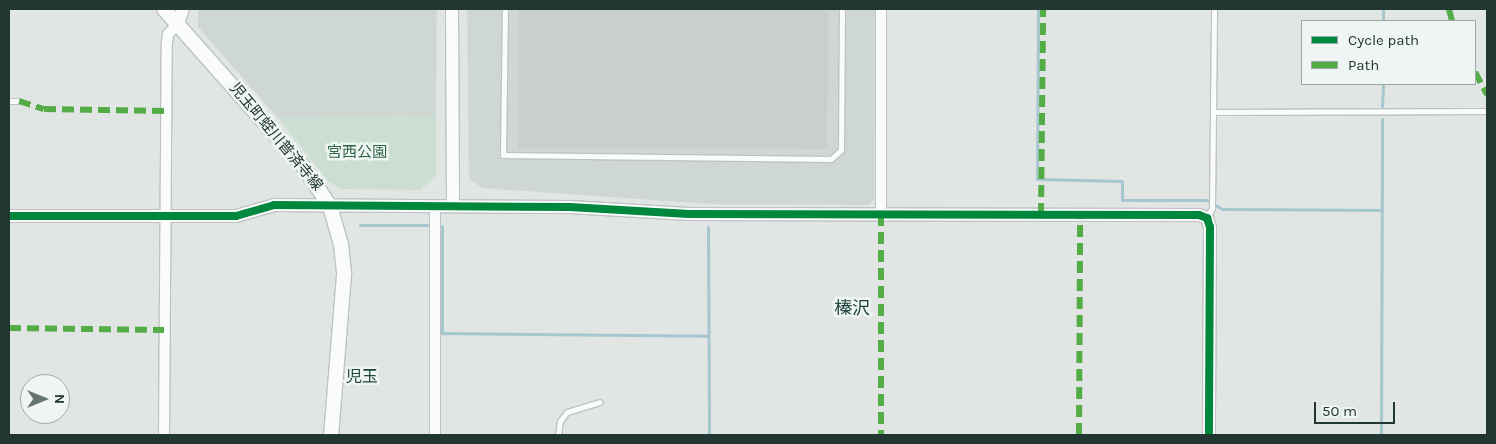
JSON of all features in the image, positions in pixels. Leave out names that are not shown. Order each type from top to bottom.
[{"type":"main road","name":"児玉町蛭川普済寺線","points":[[164,9],[304,166],[330,206],[342,244],[344,275],[331,435]]},
{"type":"street","points":[[164,435],[167,43],[168,34],[178,24],[183,9]]},
{"type":"street","points":[[452,9],[453,206]]},
{"type":"street","points":[[881,9],[881,214]]},
{"type":"street","points":[[9,216],[165,214],[236,216],[274,205],[453,206],[689,214],[1207,218],[1210,227],[1209,435]]},
{"type":"street","points":[[435,206],[435,435]]},
{"type":"lane","points":[[504,9],[503,156],[831,159],[841,150],[842,9]]},
{"type":"lane","points":[[1207,218],[1212,208],[1214,9]]},
{"type":"lane","points":[[9,101],[19,101]]},
{"type":"lane","points":[[1214,112],[1487,111]]},
{"type":"lane","points":[[558,435],[560,422],[567,412],[599,402]]},
{"type":"shaded area","points":[[198,9],[437,9],[436,115],[277,117],[198,27]]},
{"type":"shaded area","points":[[467,9],[875,9],[874,199],[870,205],[709,204],[482,188],[469,178]]},
{"type":"green space","name":"宮西公園","points":[[436,115],[436,175],[421,190],[341,189],[328,181],[277,117]]},
{"type":"building","points":[[519,9],[828,9],[827,149],[518,148]]},
{"type":"waterway","points":[[1038,9],[1037,179],[1122,181],[1122,200],[1206,200],[1222,209],[1382,210]]},
{"type":"waterway","points":[[1383,9],[1383,20]]},
{"type":"waterway","points":[[1382,106],[1383,85]]},
{"type":"waterway","points":[[1381,435],[1382,119]]},
{"type":"waterway","points":[[360,225],[427,225]]},
{"type":"waterway","points":[[442,226],[442,333],[708,336]]},
{"type":"waterway","points":[[708,227],[709,435]]},
{"type":"marked path","points":[[1041,215],[1043,9]]},
{"type":"marked path","points":[[1449,9],[1452,20]]},
{"type":"marked path","points":[[1476,74],[1487,95]]},
{"type":"marked path","points":[[19,101],[44,109],[166,111]]},
{"type":"marked path","points":[[881,214],[881,435]]},
{"type":"marked path","points":[[1079,435],[1080,215]]},
{"type":"marked path","points":[[9,328],[164,330]]},
{"type":"cycle path","points":[[9,216],[236,216],[274,205],[570,207],[689,214],[1199,215],[1207,218],[1210,227],[1209,435]]},
{"type":"district","name":"榛沢","points":[[852,308]]},
{"type":"district","name":"児玉","points":[[362,377]]}]
